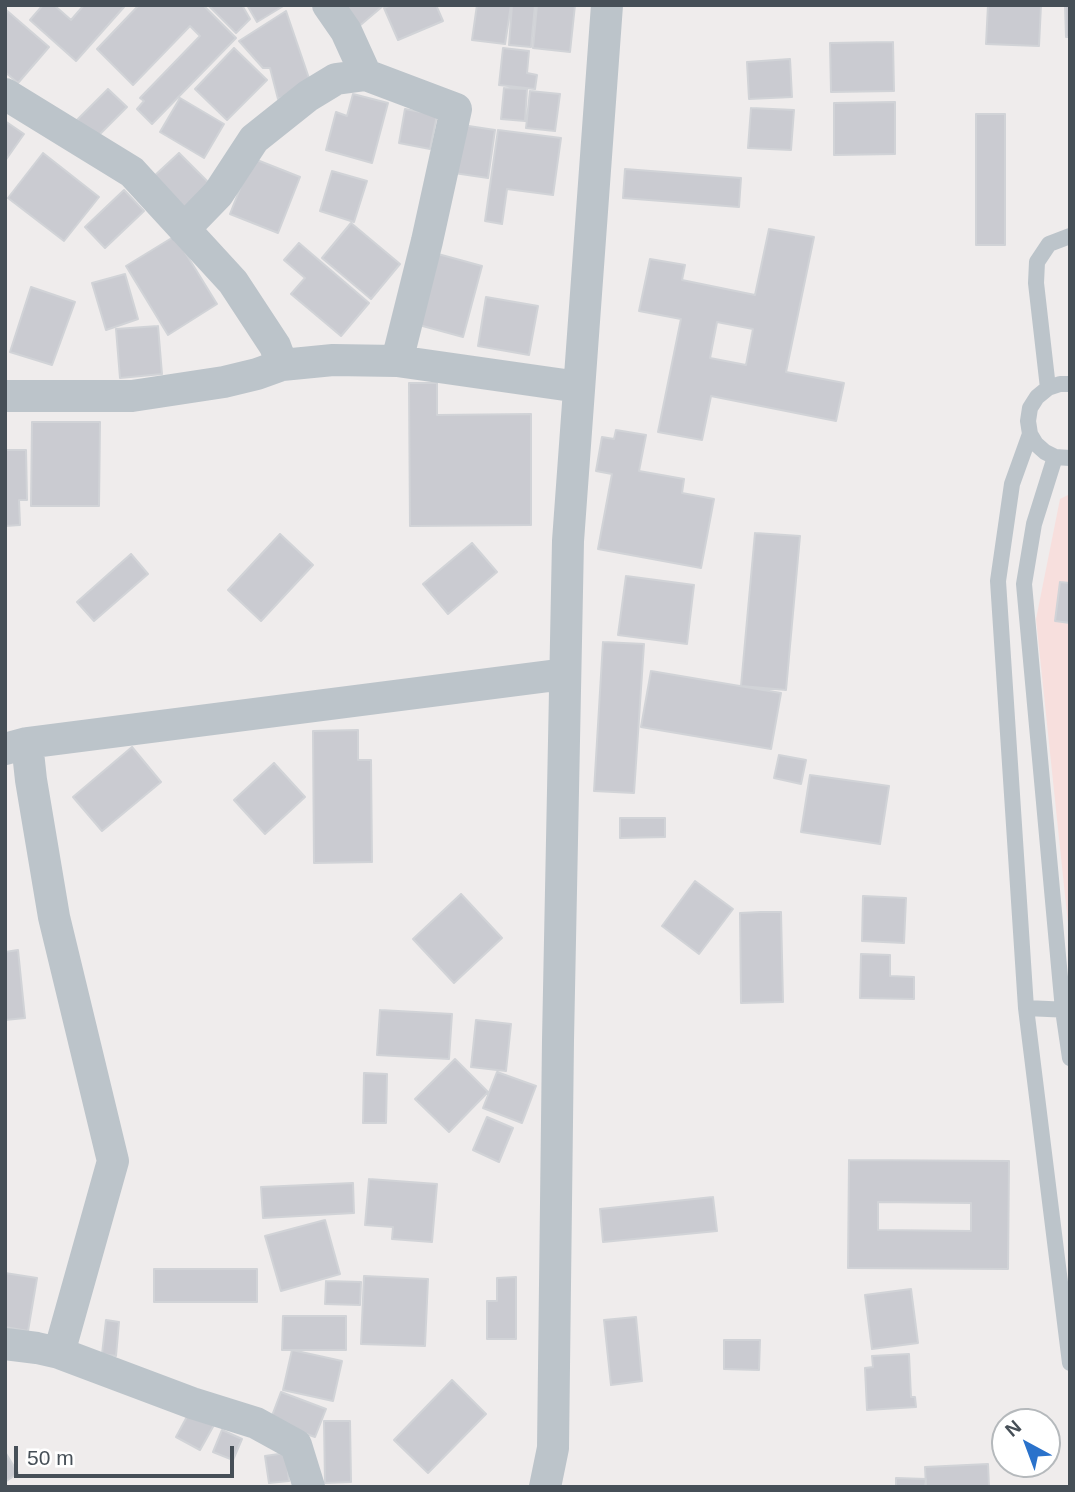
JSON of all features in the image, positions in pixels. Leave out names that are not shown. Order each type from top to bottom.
[{"type":"street","points":[[328,5],[346,32],[366,75]]},
{"type":"street","points":[[545,1487],[553,1448],[568,541],[607,5]]},
{"type":"street","points":[[184,229],[218,194],[254,139],[308,96],[336,79],[366,75],[456,109],[397,361]]},
{"type":"street","points":[[5,94],[132,172],[233,282],[275,346],[282,365]]},
{"type":"street","points":[[5,396],[132,396],[224,382],[282,365],[333,359],[397,361],[579,387]]},
{"type":"street","points":[[59,1353],[113,1161],[54,917],[32,780],[16,746],[565,674]]},
{"type":"street","points":[[5,1344],[59,1353],[192,1403],[256,1423],[296,1445],[309,1487]]},
{"type":"lane","points":[[1048,388],[1036,283],[1037,262],[1049,244],[1070,236]]},
{"type":"lane","points":[[1070,384],[1048,388],[1037,397],[1030,408],[1030,434],[1036,444],[1045,452],[1063,457],[1034,524],[1024,584],[1070,1058]]},
{"type":"lane","points":[[1030,434],[1012,484],[998,581],[1026,1008],[1070,1363]]},
{"type":"lane","points":[[1026,1008],[1066,1010]]},
{"type":"shaded area","points":[[1070,494],[1070,943],[1036,619],[1060,499]]},
{"type":"building","points":[[43,5],[54,5],[71,20],[84,5],[124,7],[76,61],[30,20]]},
{"type":"building","points":[[139,5],[203,5],[236,38],[152,124],[137,109],[144,101],[140,98],[200,36],[190,26],[133,85],[97,49]]},
{"type":"building","points":[[208,5],[242,5],[250,19],[236,33]]},
{"type":"building","points":[[247,5],[285,5],[257,22]]},
{"type":"building","points":[[348,5],[384,5],[357,28],[342,10]]},
{"type":"building","points":[[391,5],[436,5],[443,21],[398,40],[384,8]]},
{"type":"building","points":[[477,5],[511,5],[505,44],[472,40]]},
{"type":"building","points":[[512,5],[535,5],[531,47],[509,45]]},
{"type":"building","points":[[537,5],[575,5],[570,52],[533,48]]},
{"type":"building","points":[[988,5],[1041,5],[1039,46],[986,44]]},
{"type":"building","points":[[1065,5],[1070,5],[1070,37],[1066,37]]},
{"type":"building","points":[[5,9],[49,47],[18,83],[5,72]]},
{"type":"building","points":[[286,11],[312,87],[278,99],[270,68],[263,68],[239,41]]},
{"type":"building","points":[[893,42],[894,91],[831,92],[830,43]]},
{"type":"building","points":[[234,48],[267,80],[227,120],[195,89]]},
{"type":"building","points":[[503,48],[529,51],[527,73],[537,75],[535,89],[499,85]]},
{"type":"building","points":[[790,59],[792,97],[749,99],[747,62]]},
{"type":"building","points":[[504,88],[527,89],[525,121],[501,119]]},
{"type":"building","points":[[108,89],[127,107],[96,138],[77,120]]},
{"type":"building","points":[[530,91],[560,94],[555,131],[526,128]]},
{"type":"building","points":[[353,94],[388,103],[372,163],[326,150],[336,112],[347,116]]},
{"type":"building","points":[[180,98],[224,124],[204,158],[160,132]]},
{"type":"building","points":[[895,102],[895,154],[834,155],[834,103]]},
{"type":"building","points":[[751,108],[794,110],[791,150],[748,148]]},
{"type":"building","points":[[405,109],[437,115],[430,149],[399,143]]},
{"type":"building","points":[[976,114],[1005,114],[1005,245],[976,245]]},
{"type":"building","points":[[5,121],[24,134],[5,161]]},
{"type":"building","points":[[462,125],[495,130],[488,178],[454,173]]},
{"type":"building","points":[[498,130],[561,138],[553,195],[507,189],[502,224],[485,221]]},
{"type":"building","points":[[43,153],[99,197],[64,241],[8,198]]},
{"type":"building","points":[[179,153],[212,186],[186,212],[152,178]]},
{"type":"building","points":[[252,158],[300,177],[278,233],[230,214]]},
{"type":"building","points":[[625,169],[741,178],[739,207],[623,198]]},
{"type":"building","points":[[332,171],[367,181],[354,222],[320,211]]},
{"type":"building","points":[[124,190],[144,211],[105,248],[85,227]]},
{"type":"building","points":[[351,223],[400,264],[371,299],[322,258]]},
{"type":"building","points":[[769,229],[814,237],[786,372],[844,383],[836,421],[711,396],[702,440],[658,432],[681,319],[639,311],[650,259],[685,265],[682,280],[755,295]],"holes":[[[717,322],[753,329],[746,365],[710,358]]]},
{"type":"building","points":[[175,236],[217,304],[168,335],[126,266]]},
{"type":"building","points":[[299,243],[369,303],[341,336],[291,294],[305,278],[284,260]]},
{"type":"building","points":[[438,254],[482,266],[463,337],[419,325]]},
{"type":"building","points":[[125,274],[138,319],[106,330],[92,283]]},
{"type":"building","points":[[31,287],[75,302],[52,365],[10,352]]},
{"type":"building","points":[[486,297],[538,306],[529,355],[478,346]]},
{"type":"building","points":[[158,326],[162,374],[120,378],[116,329]]},
{"type":"building","points":[[409,383],[437,383],[437,415],[531,414],[531,525],[410,526]]},
{"type":"building","points":[[32,422],[100,422],[99,506],[31,506]]},
{"type":"building","points":[[616,430],[646,435],[639,471],[684,479],[682,493],[714,499],[701,568],[598,549],[612,474],[596,471],[602,437],[614,439]]},
{"type":"building","points":[[5,450],[26,450],[27,500],[19,500],[20,525],[5,526]]},
{"type":"building","points":[[755,533],[800,536],[786,690],[741,686]]},
{"type":"building","points":[[280,534],[313,565],[261,621],[228,590]]},
{"type":"building","points":[[472,543],[497,572],[448,614],[423,584]]},
{"type":"building","points":[[131,554],[148,574],[94,621],[77,602]]},
{"type":"building","points":[[626,576],[694,585],[687,644],[618,635]]},
{"type":"building","points":[[1060,582],[1070,583],[1070,623],[1055,621]]},
{"type":"building","points":[[603,642],[644,644],[634,793],[594,791]]},
{"type":"building","points":[[651,671],[781,693],[771,749],[641,727]]},
{"type":"building","points":[[358,730],[358,760],[371,760],[372,862],[314,863],[313,731]]},
{"type":"building","points":[[132,747],[161,782],[102,831],[73,797]]},
{"type":"building","points":[[779,755],[806,760],[801,784],[774,778]]},
{"type":"building","points":[[274,763],[305,797],[265,834],[234,800]]},
{"type":"building","points":[[810,775],[889,786],[880,844],[801,832]]},
{"type":"building","points":[[620,818],[665,818],[665,837],[620,838]]},
{"type":"building","points":[[695,881],[733,909],[699,954],[662,926]]},
{"type":"building","points":[[461,894],[502,938],[454,983],[413,939]]},
{"type":"building","points":[[863,896],[906,898],[904,943],[862,941]]},
{"type":"building","points":[[781,912],[783,1002],[741,1003],[740,913]]},
{"type":"building","points":[[18,950],[25,1018],[5,1020],[5,952]]},
{"type":"building","points":[[861,954],[890,955],[890,976],[914,977],[914,999],[860,998]]},
{"type":"building","points":[[380,1010],[452,1014],[449,1059],[377,1055]]},
{"type":"building","points":[[476,1020],[511,1024],[506,1071],[471,1067]]},
{"type":"building","points":[[455,1059],[488,1092],[449,1132],[415,1099]]},
{"type":"building","points":[[497,1072],[536,1086],[522,1123],[483,1108]]},
{"type":"building","points":[[364,1073],[387,1074],[386,1123],[363,1123]]},
{"type":"building","points":[[487,1117],[513,1128],[499,1162],[473,1150]]},
{"type":"building","points":[[849,1160],[1009,1161],[1008,1269],[848,1268]],"holes":[[[878,1202],[971,1203],[971,1231],[878,1230]]]},
{"type":"building","points":[[369,1179],[437,1184],[432,1242],[392,1239],[393,1227],[365,1225]]},
{"type":"building","points":[[353,1183],[354,1213],[263,1218],[261,1187]]},
{"type":"building","points":[[713,1197],[717,1231],[603,1242],[600,1209]]},
{"type":"building","points":[[325,1220],[340,1274],[281,1291],[265,1236]]},
{"type":"building","points":[[154,1269],[257,1269],[257,1302],[154,1302]]},
{"type":"building","points":[[5,1273],[37,1278],[28,1331],[5,1327]]},
{"type":"building","points":[[364,1276],[428,1279],[425,1346],[361,1344]]},
{"type":"building","points":[[516,1277],[516,1339],[487,1339],[487,1301],[497,1301],[497,1278]]},
{"type":"building","points":[[326,1281],[361,1282],[360,1305],[325,1304]]},
{"type":"building","points":[[911,1289],[918,1343],[872,1349],[865,1295]]},
{"type":"building","points":[[283,1316],[346,1316],[346,1350],[282,1350]]},
{"type":"building","points":[[636,1317],[642,1381],[611,1385],[604,1320]]},
{"type":"building","points":[[106,1320],[119,1322],[116,1356],[102,1354]]},
{"type":"building","points":[[724,1340],[760,1340],[759,1370],[724,1369]]},
{"type":"building","points":[[292,1350],[342,1361],[333,1401],[283,1390]]},
{"type":"building","points":[[909,1354],[911,1397],[915,1397],[916,1407],[867,1410],[865,1368],[873,1367],[872,1356]]},
{"type":"building","points":[[452,1380],[486,1414],[428,1473],[394,1440]]},
{"type":"building","points":[[281,1392],[326,1409],[315,1437],[270,1421]]},
{"type":"building","points":[[190,1411],[214,1425],[200,1450],[176,1437]]},
{"type":"building","points":[[324,1421],[350,1421],[351,1482],[325,1483]]},
{"type":"building","points":[[222,1430],[242,1439],[233,1460],[213,1452]]},
{"type":"building","points":[[5,1452],[18,1473],[5,1482]]},
{"type":"building","points":[[286,1453],[289,1481],[269,1483],[265,1456]]},
{"type":"building","points":[[988,1464],[989,1487],[926,1487],[925,1467]]},
{"type":"building","points":[[896,1478],[926,1479],[925,1487],[896,1487]]}]
